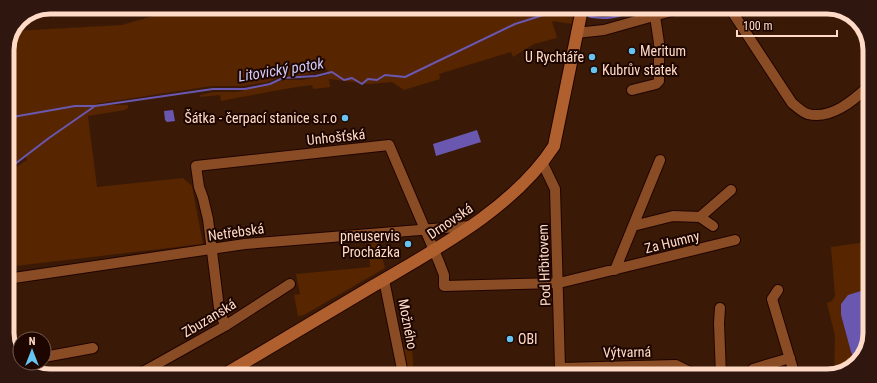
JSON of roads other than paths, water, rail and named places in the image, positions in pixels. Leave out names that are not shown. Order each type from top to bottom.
[{"type":"main road","name":"Drnovská","points":[[235,369],[434,250],[497,206],[543,164],[554,146],[581,14]]},
{"type":"street","points":[[578,28],[604,30],[662,14]]},
{"type":"street","points":[[734,14],[792,103],[807,114],[821,115],[835,111],[863,91]]},
{"type":"street","points":[[632,90],[656,84],[659,81],[659,43],[655,16]]},
{"type":"street","name":"Unhošťská","points":[[211,250],[208,219],[204,198],[199,187],[196,166],[389,145],[425,229]]},
{"type":"street","name":"Za Humny","points":[[616,270],[660,160]]},
{"type":"street","name":"Pod Hřbitovem","points":[[543,164],[555,189],[559,283],[560,368]]},
{"type":"street","points":[[700,217],[731,190]]},
{"type":"street","points":[[633,226],[673,216],[700,217],[713,226]]},
{"type":"street","name":"Netřebská","points":[[14,278],[245,244],[470,226]]},
{"type":"street","points":[[425,229],[434,250]]},
{"type":"street","name":"Za Humny","points":[[434,250],[444,275],[444,286],[559,283],[735,240]]},
{"type":"street","points":[[211,250],[219,308],[225,326]]},
{"type":"street","name":"Možného","points":[[384,280],[402,369]]},
{"type":"street","name":"Zbuzanská","points":[[147,369],[225,326],[290,284]]},
{"type":"street","points":[[778,290],[772,299],[793,369]]},
{"type":"street","points":[[720,308],[721,369]]},
{"type":"street","points":[[52,356],[93,348]]},
{"type":"street","points":[[753,369],[790,358]]},
{"type":"street","name":"Výtvarná","points":[[560,368],[676,365],[686,369]]},
{"type":"waterway","name":"Litovický potok","points":[[14,165],[95,106],[213,89],[245,89],[270,84],[283,78],[316,76],[332,72],[344,80],[352,78],[362,84],[368,79],[377,80],[385,75],[405,77],[515,24],[546,14]]},
{"type":"waterway","name":"Litovický potok","points":[[584,15],[605,18],[625,14]]},
{"type":"waterway","name":"Litovický potok","points":[[14,117],[75,106],[95,106]]},
{"type":"place","name":"Meritum","points":[[632,51]]},
{"type":"place","name":"U Rychtáře","points":[[592,57]]},
{"type":"place","name":"Kubrův statek","points":[[594,70]]},
{"type":"place","name":"Šátka - čerpací stanice s.r.o","points":[[345,118]]},
{"type":"place","name":"pneuservis Procházka","points":[[408,244]]},
{"type":"place","name":"OBI","points":[[510,339]]}]
